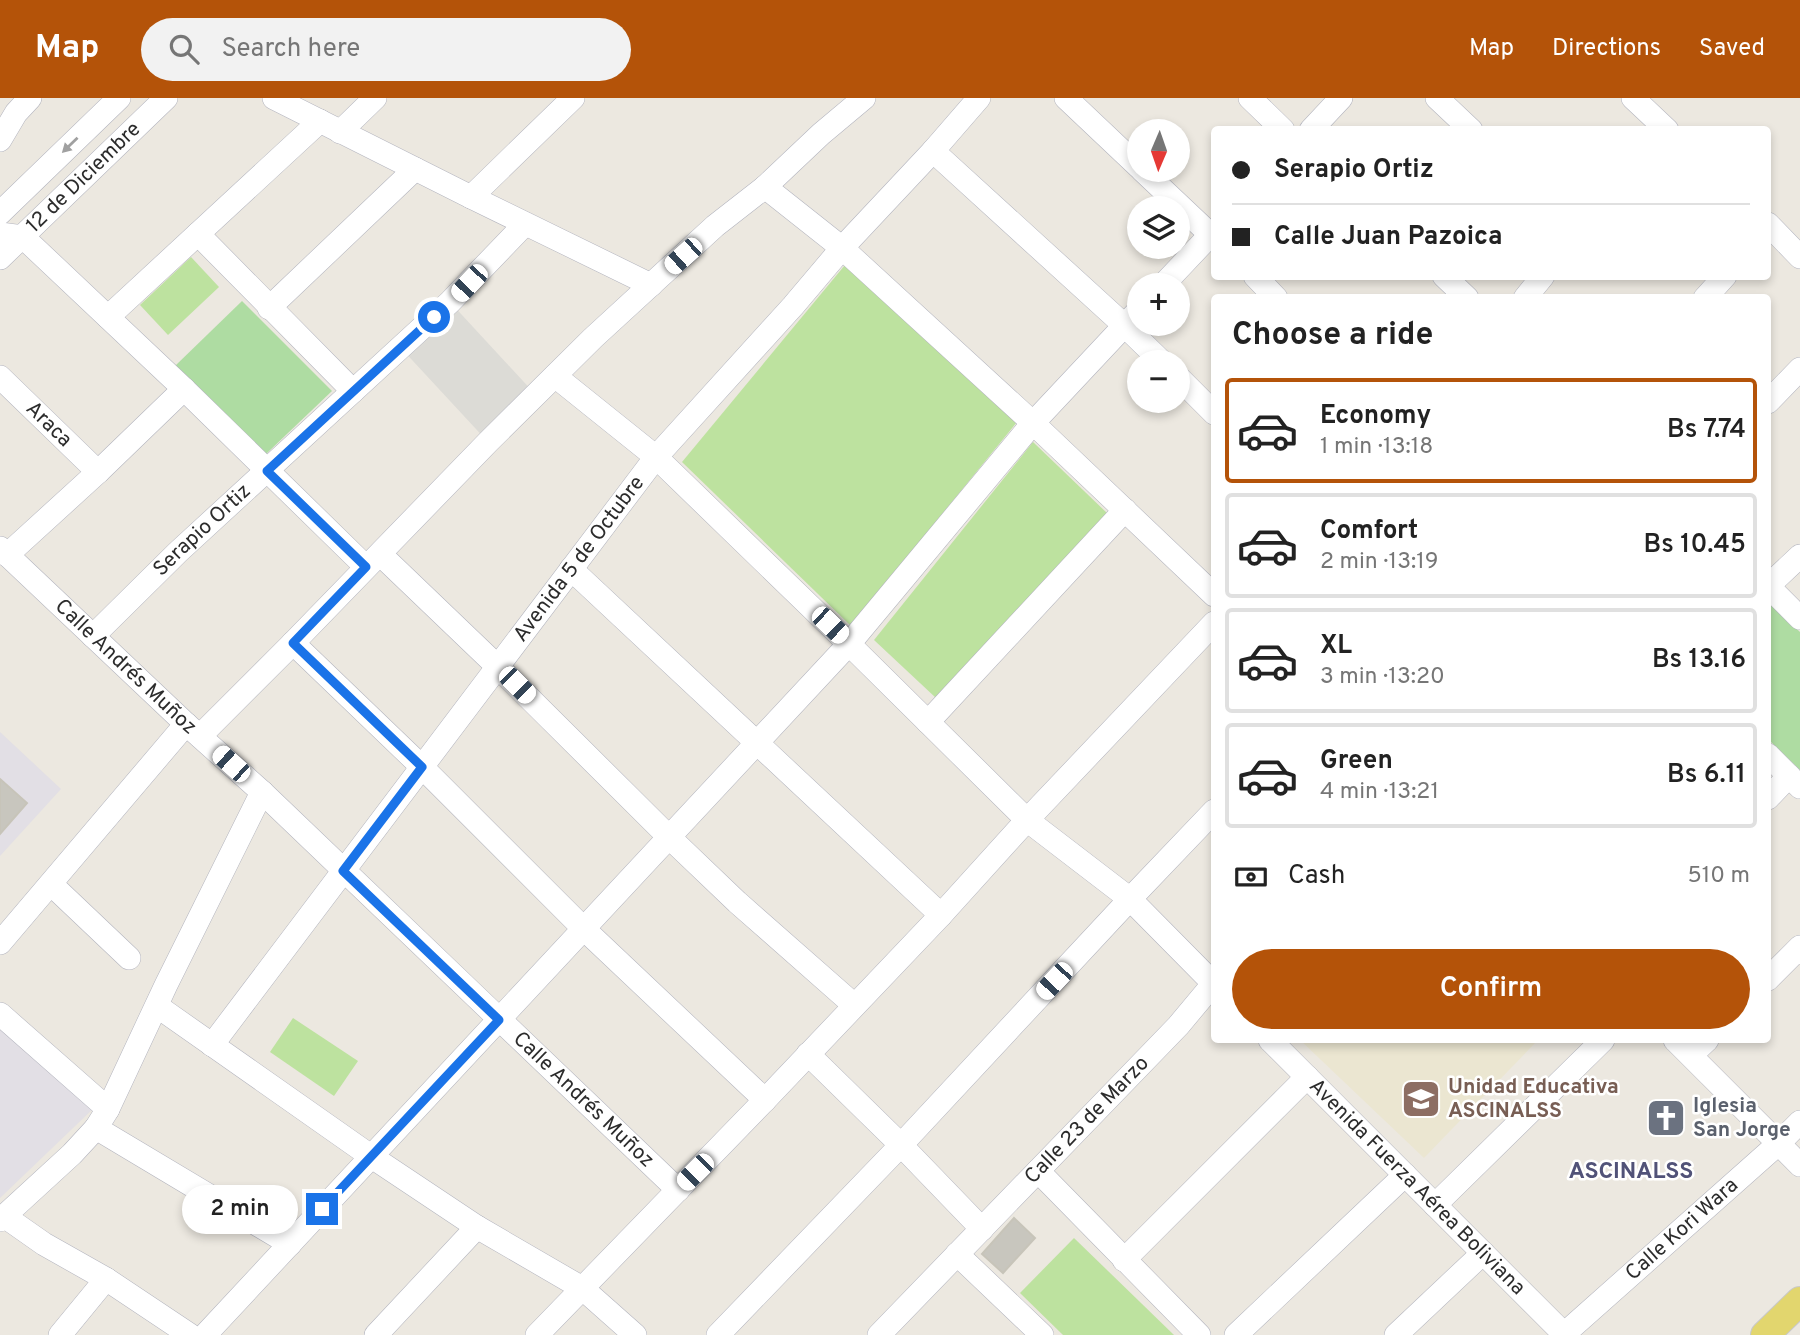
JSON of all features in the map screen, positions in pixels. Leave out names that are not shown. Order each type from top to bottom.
[{"type":"main road","points":[[1765,1335],[1800,1301]]},
{"type":"street","points":[[0,140],[16,113],[30,98]]},
{"type":"street","name":"12 de Diciembre","points":[[0,213],[119,98]]},
{"type":"street","name":"12 de Diciembre","points":[[0,258],[11,235],[166,98]]},
{"type":"street","points":[[274,98],[651,285]]},
{"type":"street","points":[[108,317],[198,234],[330,126],[375,98]]},
{"type":"street","points":[[471,197],[573,98]]},
{"type":"street","points":[[0,943],[193,730],[293,643],[488,442],[651,285],[715,226],[765,187],[864,98]]},
{"type":"street","name":"Avenida 5 de Octubre","points":[[212,1045],[656,457],[979,98]]},
{"type":"street","points":[[1066,98],[1127,155]]},
{"type":"street","points":[[1250,98],[1279,126]]},
{"type":"street","points":[[1315,126],[1341,98]]},
{"type":"street","points":[[1437,98],[1467,126]]},
{"type":"street","points":[[1633,98],[1663,126]]},
{"type":"street","points":[[933,151],[1127,314]]},
{"type":"street","points":[[269,307],[415,169]]},
{"type":"street","points":[[1156,182],[1211,233]]},
{"type":"street","points":[[765,187],[842,248],[1033,423],[1211,593]]},
{"type":"street","name":"Serapio Ortiz","points":[[93,636],[178,552],[450,302],[525,224]]},
{"type":"street","points":[[1771,229],[1800,257]]},
{"type":"street","points":[[198,234],[353,391]]},
{"type":"street","points":[[11,235],[108,317],[267,471],[498,667],[737,902],[854,1005]]},
{"type":"street","points":[[1175,273],[1211,237]]},
{"type":"street","points":[[1259,280],[1272,294]]},
{"type":"street","points":[[1448,280],[1463,294]]},
{"type":"street","points":[[1528,294],[1540,280]]},
{"type":"street","points":[[1709,294],[1721,280]]},
{"type":"street","points":[[205,1335],[849,644],[1033,423],[1127,323]]},
{"type":"street","points":[[1771,399],[1800,369]]},
{"type":"street","points":[[555,376],[656,457],[1027,820],[1130,899],[1211,980]]},
{"type":"street","name":"Araca","points":[[0,377],[98,472]]},
{"type":"street","points":[[4,551],[98,472],[184,388]]},
{"type":"street","points":[[1190,389],[1211,410]]},
{"type":"street","points":[[928,722],[1125,510]]},
{"type":"street","name":"Calle Andrés Muñoz","points":[[4,551],[262,792],[678,1190]]},
{"type":"street","points":[[1771,583],[1800,556]]},
{"type":"street","points":[[571,569],[941,915]]},
{"type":"street","points":[[1771,589],[1800,618]]},
{"type":"street","points":[[537,1335],[941,915],[1211,626]]},
{"type":"street","points":[[293,643],[584,929],[765,1100]]},
{"type":"street","points":[[1771,758],[1795,782],[1771,797]]},
{"type":"street","points":[[190,1335],[106,1279],[2,1218],[72,1154],[102,1119],[262,792]]},
{"type":"street","points":[[718,1335],[901,1145],[1211,814]]},
{"type":"street","points":[[51,884],[130,958]]},
{"type":"street","points":[[1771,976],[1800,947]]},
{"type":"street","name":"Calle 23 de Marzo","points":[[879,1335],[1178,1026],[1211,987]]},
{"type":"street","points":[[157,1006],[477,1227],[582,1288],[635,1335]]},
{"type":"street","points":[[0,1014],[102,1119],[289,1244]]},
{"type":"street","name":"Avenida Fuerza Aérea Boliviana","points":[[1273,1043],[1564,1335]]},
{"type":"street","points":[[1435,1205],[1601,1043]]},
{"type":"street","points":[[1691,1045],[1778,1144],[1800,1165]]},
{"type":"street","points":[[808,1054],[982,1229]]},
{"type":"street","points":[[1124,1260],[1307,1077]]},
{"type":"street","name":"Calle Kori Wara","points":[[1564,1335],[1800,1122]]},
{"type":"street","points":[[1038,1171],[1199,1335]]},
{"type":"street","points":[[1236,1335],[1405,1175]]},
{"type":"street","points":[[376,1335],[477,1227]]},
{"type":"street","points":[[1396,1335],[1483,1253]]},
{"type":"street","points":[[957,1254],[1042,1335]]},
{"type":"street","points":[[60,1335],[106,1279]]},
{"type":"shaded area","points":[[450,302],[536,395],[488,442],[400,347]]},
{"type":"shaded area","points":[[0,732],[61,789],[0,856]]},
{"type":"shaded area","points":[[0,1021],[96,1106],[0,1198]]},
{"type":"shaded area","name":"Unidad Educativa ASCINALSS","points":[[1303,1043],[1535,1043],[1424,1158]]},
{"type":"green space","points":[[191,257],[219,287],[168,335],[140,305]]},
{"type":"green space","points":[[845,265],[1017,422],[851,626],[682,462]]},
{"type":"green space","points":[[242,301],[332,391],[266,454],[175,366]]},
{"type":"green space","points":[[1033,442],[1108,514],[936,698],[874,640]]},
{"type":"green space","points":[[1771,604],[1800,632],[1800,770],[1771,742]]},
{"type":"green space","points":[[293,1018],[358,1061],[334,1096],[270,1052]]},
{"type":"green space","points":[[1074,1238],[1174,1335],[1063,1335],[1020,1293]]},
{"type":"building","points":[[0,779],[27,803],[0,834]]},
{"type":"building","points":[[1014,1218],[1035,1238],[1003,1273],[982,1254]]},
{"type":"place","name":"Unidad Educativa ASCINALSS","points":[[1421,1099]]},
{"type":"place","name":"Iglesia San Jorge","points":[[1666,1118]]},
{"type":"district","name":"ASCINALSS","points":[[1631,1172]]},
{"type":"route","points":[[322,1209],[499,1020],[343,871],[422,767],[293,643],[366,567],[267,471],[434,317]]}]
